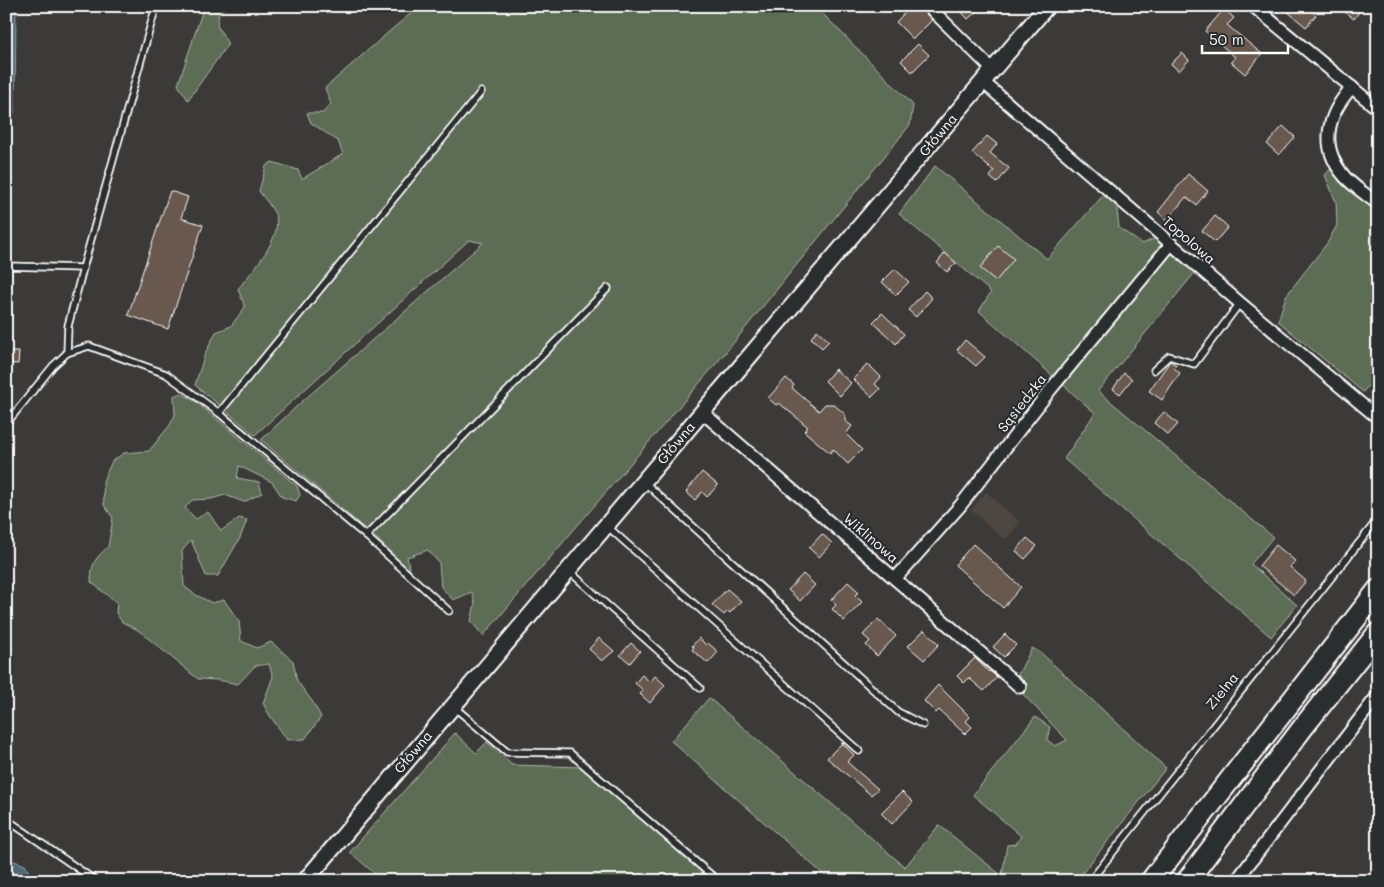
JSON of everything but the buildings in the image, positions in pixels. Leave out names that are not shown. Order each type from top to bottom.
[{"type":"highway","points":[[1150,881],[1378,590]]},
{"type":"highway","points":[[1188,881],[1304,726],[1378,633]]},
{"type":"main road","name":"Główna","points":[[305,881],[567,569],[1047,6]]},
{"type":"street","points":[[928,6],[993,70]]},
{"type":"street","points":[[1253,6],[1378,109]]},
{"type":"street","name":"Topolowa","points":[[982,82],[1240,303],[1378,418]]},
{"type":"street","points":[[1352,87],[1334,111],[1329,143],[1333,158],[1345,177],[1378,204]]},
{"type":"street","name":"Sąsiedzka","points":[[895,579],[960,506],[1051,388],[1171,244]]},
{"type":"street","name":"Wiklinowa","points":[[702,412],[1020,687]]},
{"type":"street","points":[[1236,881],[1378,695]]},
{"type":"lane","points":[[67,353],[68,326],[156,6]]},
{"type":"lane","points":[[219,413],[481,92]]},
{"type":"lane","points":[[6,266],[83,268]]},
{"type":"lane","points":[[366,536],[608,288]]},
{"type":"lane","points":[[1154,370],[1169,356],[1194,364],[1240,303]]},
{"type":"lane","points":[[6,424],[53,366],[67,353],[89,346],[166,374],[219,413],[366,536],[449,611]]},
{"type":"lane","points":[[643,482],[898,712],[923,725]]},
{"type":"lane","name":"Zielna","points":[[1090,881],[1378,519]]},
{"type":"lane","points":[[606,525],[859,751]]},
{"type":"lane","points":[[567,569],[700,688]]},
{"type":"lane","points":[[452,705],[507,752],[570,753],[718,881]]},
{"type":"lane","points":[[6,819],[96,881]]},
{"type":"shaded area","points":[[986,492],[1020,522],[1007,538],[1002,537],[971,510]]},
{"type":"green space","points":[[204,6],[227,6],[219,13],[217,25],[228,44],[188,100],[178,85]]},
{"type":"green space","points":[[420,6],[815,6],[913,105],[910,125],[726,352],[483,636],[471,621],[475,604],[472,592],[453,600],[441,587],[439,563],[428,550],[407,557],[410,571],[378,540],[261,440],[297,406],[483,243],[469,240],[255,435],[195,385],[205,354],[216,332],[231,326],[245,307],[238,289],[258,264],[275,233],[277,223],[275,214],[259,191],[266,166],[272,162],[298,170],[302,179],[343,154],[338,141],[311,123],[307,113],[323,113],[331,104],[325,88]]},
{"type":"green space","points":[[1337,162],[1378,197],[1378,373],[1363,392],[1278,321],[1286,296],[1328,242],[1337,225],[1336,202],[1325,175]]},
{"type":"green space","points":[[935,166],[1047,259],[1106,192],[1116,201],[1119,228],[1142,244],[1158,237],[1197,270],[1098,391],[1273,537],[1251,564],[1297,605],[1271,637],[1064,459],[1095,413],[979,311],[991,292],[899,214]]},
{"type":"green space","points":[[181,393],[195,401],[297,486],[300,495],[296,501],[282,497],[272,482],[239,466],[237,478],[259,482],[262,493],[244,502],[225,495],[211,499],[192,500],[185,508],[196,519],[208,512],[221,531],[239,518],[247,520],[240,538],[218,576],[206,576],[191,540],[182,551],[184,586],[194,594],[212,603],[224,600],[239,621],[241,641],[257,648],[271,642],[293,661],[297,681],[321,717],[305,739],[287,740],[265,708],[263,703],[273,677],[269,664],[255,666],[238,684],[198,679],[138,630],[122,622],[116,613],[117,603],[91,582],[95,562],[108,547],[113,518],[104,505],[103,481],[112,461],[124,453],[149,451],[170,425],[175,415],[174,396]]},
{"type":"green space","points":[[1032,648],[1041,653],[1166,768],[1076,881],[831,881],[671,741],[709,698],[905,867],[939,825],[1002,876],[1007,845],[1016,844],[1021,836],[973,795],[1035,717],[1050,727],[1047,740],[1055,746],[1067,740],[1013,684]]},
{"type":"green space","points":[[455,733],[476,753],[487,742],[512,765],[583,767],[709,872],[701,881],[383,881],[350,852]]},
{"type":"water","points":[[6,6],[16,6],[15,109],[7,138],[6,150]]},
{"type":"water","points":[[14,861],[25,865],[34,881],[6,881],[6,866]]}]
